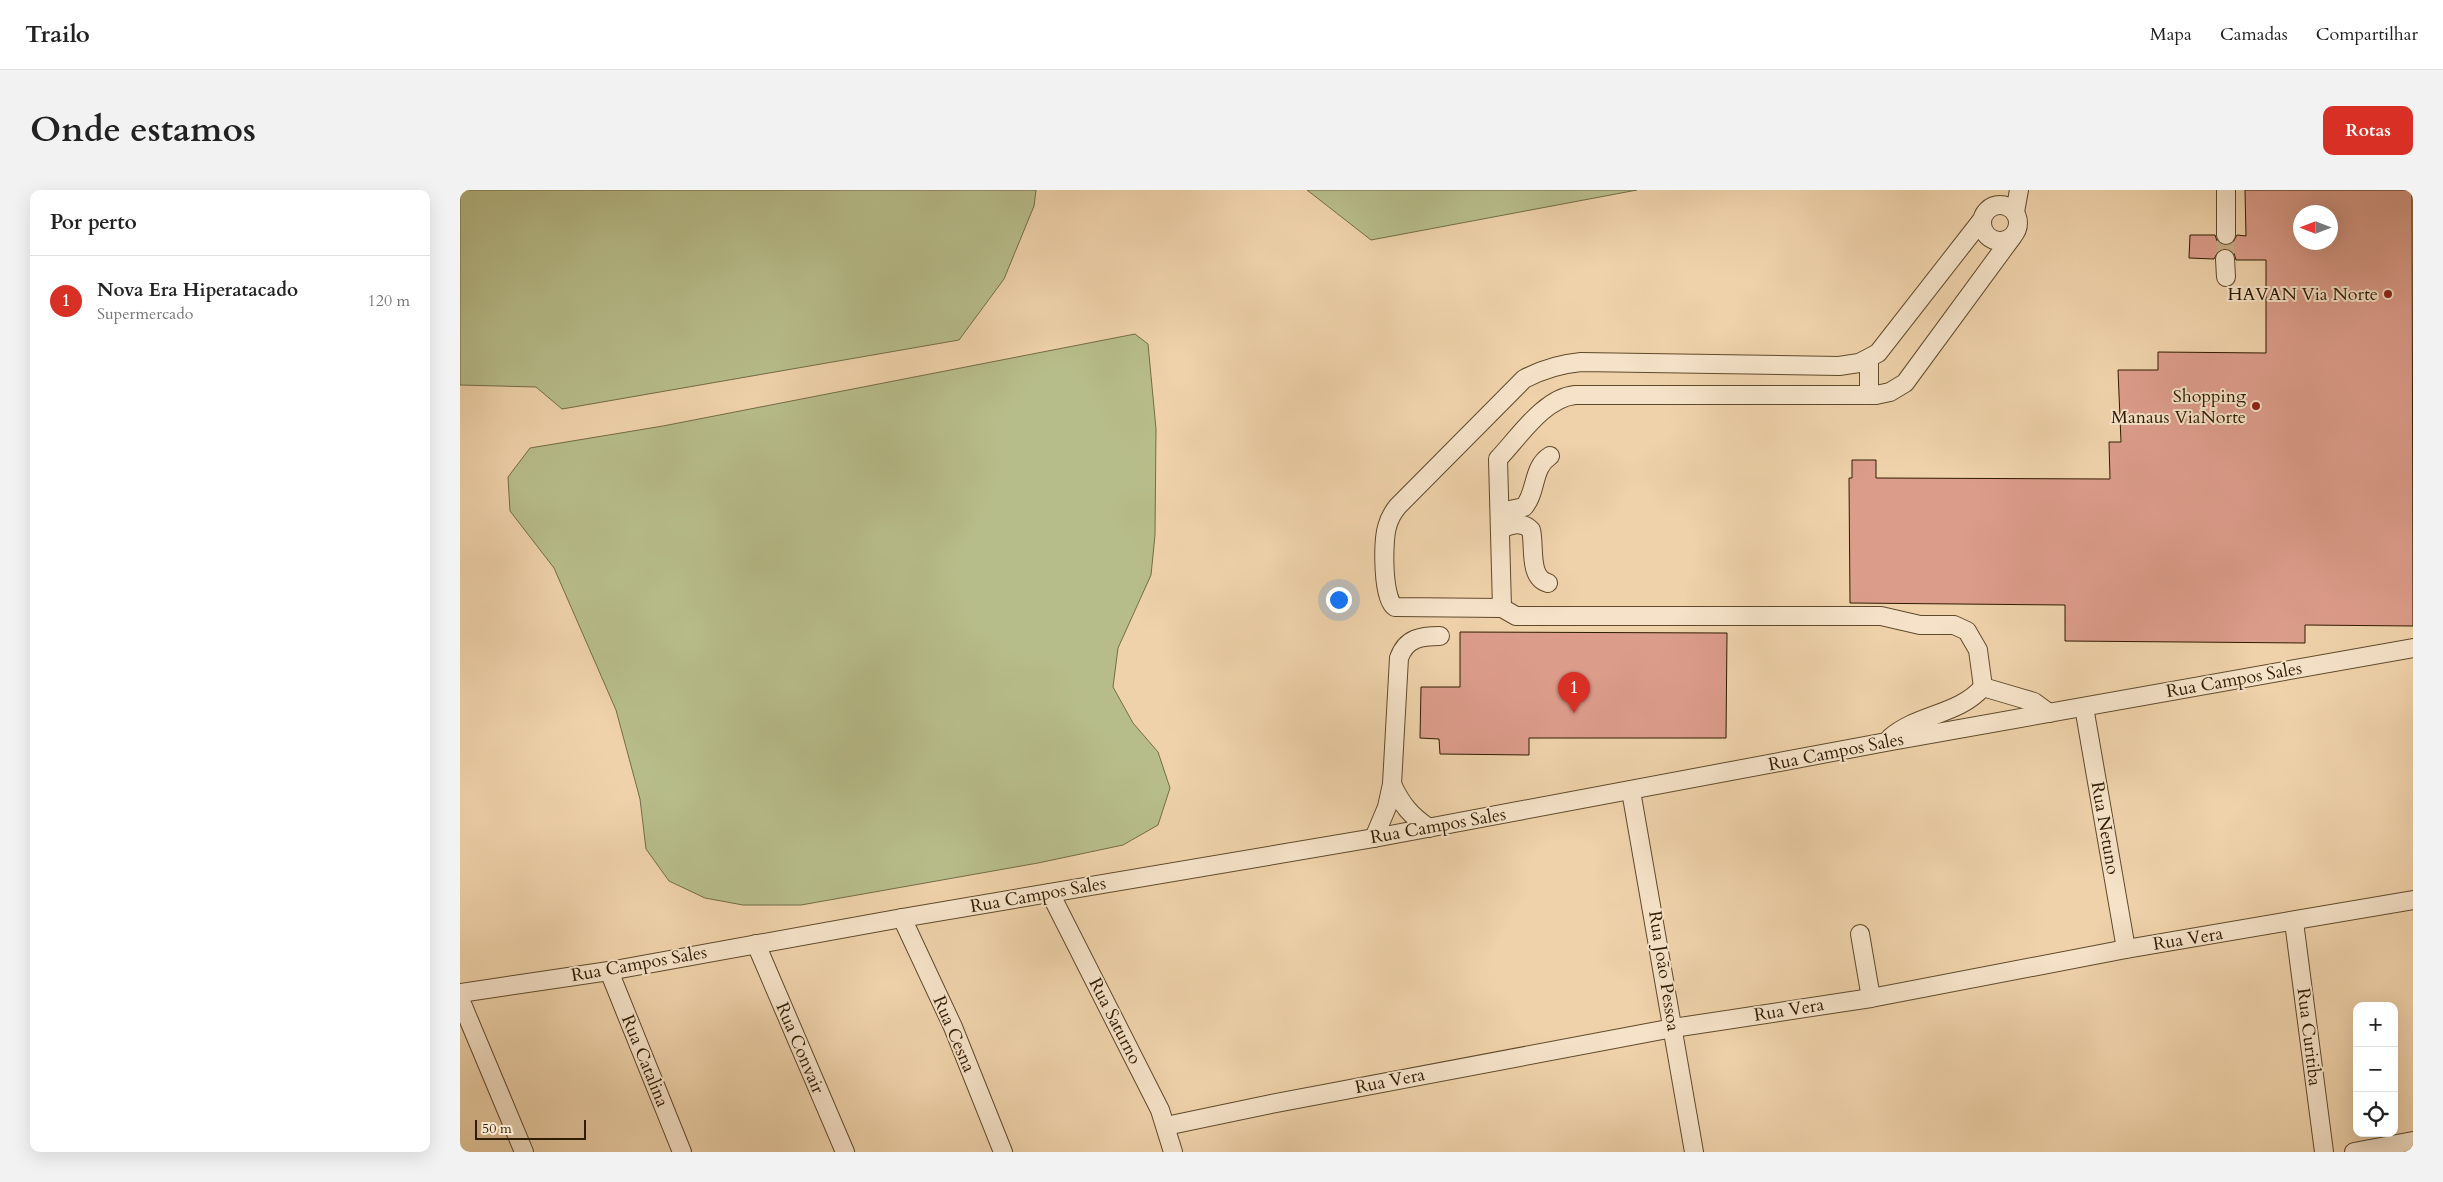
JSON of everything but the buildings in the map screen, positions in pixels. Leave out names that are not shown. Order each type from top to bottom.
[{"type":"street","points":[[1983,687],[1976,643],[1967,631],[1954,625],[1920,625],[1881,616],[1516,616],[1502,608],[1395,607],[1386,593],[1385,535],[1390,519],[1398,506],[1524,379],[1550,367],[1581,362],[1849,366],[1869,359],[1878,353],[2002,190]]},
{"type":"street","points":[[1502,608],[1498,459],[1547,406],[1562,397],[1575,395],[1869,395],[1890,392],[1906,383],[2013,236],[2018,224],[2015,212],[2019,190]]},
{"type":"street","points":[[2226,190],[2226,235]]},
{"type":"street","points":[[2013,236],[2001,241],[1989,238],[1982,227],[1984,215],[1998,204],[2015,212]]},
{"type":"street","points":[[2225,259],[2226,277]]},
{"type":"street","points":[[1869,359],[1869,395]]},
{"type":"street","points":[[1500,521],[1524,507],[1531,495],[1540,466],[1550,456]]},
{"type":"street","points":[[1500,521],[1527,526],[1531,530],[1536,574],[1544,582],[1548,583]]},
{"type":"street","points":[[1374,838],[1387,807],[1392,784],[1399,658],[1405,646],[1415,638],[1440,636]]},
{"type":"street","name":"Rua Campos Sales","points":[[460,993],[609,971],[1050,892],[1374,838],[1886,742],[2413,648]]},
{"type":"street","points":[[1983,687],[2034,702],[2049,713]]},
{"type":"street","points":[[1886,742],[1908,726],[1966,703],[1983,687]]},
{"type":"street","name":"Rua Netuno","points":[[2084,707],[2126,949]]},
{"type":"street","points":[[1392,784],[1406,810],[1413,818],[1429,828]]},
{"type":"street","name":"Rua João Pessoa","points":[[1631,791],[1694,1152]]},
{"type":"street","name":"Rua Saturno","points":[[1050,892],[1111,1010],[1166,1126],[1173,1152]]},
{"type":"street","name":"Rua Vera","points":[[1166,1126],[1299,1098],[1673,1028],[1871,998],[2126,949],[2294,922],[2413,900]]},
{"type":"street","name":"Rua Cesna","points":[[902,918],[953,1027],[1003,1152]]},
{"type":"street","name":"Rua Curitiba","points":[[2294,922],[2324,1152]]},
{"type":"street","points":[[1860,934],[1871,998]]},
{"type":"street","name":"Rua Convair","points":[[756,944],[845,1152]]},
{"type":"street","name":"Rua Catalina","points":[[609,971],[682,1152]]},
{"type":"street","points":[[460,999],[524,1152]]},
{"type":"street","points":[[2355,1152],[2413,1141]]},
{"type":"green space","points":[[460,190],[1036,190],[1034,206],[1004,279],[959,340],[562,409],[536,387],[460,385]]},
{"type":"green space","points":[[1307,190],[1637,190],[1371,240]]},
{"type":"green space","points":[[1135,334],[1148,344],[1156,429],[1155,535],[1151,575],[1118,648],[1113,687],[1133,723],[1158,752],[1170,788],[1158,825],[1123,845],[1038,863],[801,905],[743,905],[705,898],[669,881],[646,849],[640,799],[616,710],[554,568],[510,511],[508,477],[530,448],[663,426]]},
{"type":"tunnel","points":[[2225,259],[2226,235]]},
{"type":"place","name":"HAVAN Via Norte","points":[[2388,294]]},
{"type":"place","name":"Shopping Manaus ViaNorte","points":[[2256,406]]},
{"type":"place","name":"Nova Era Hiperatacado","points":[[1574,713]]}]
